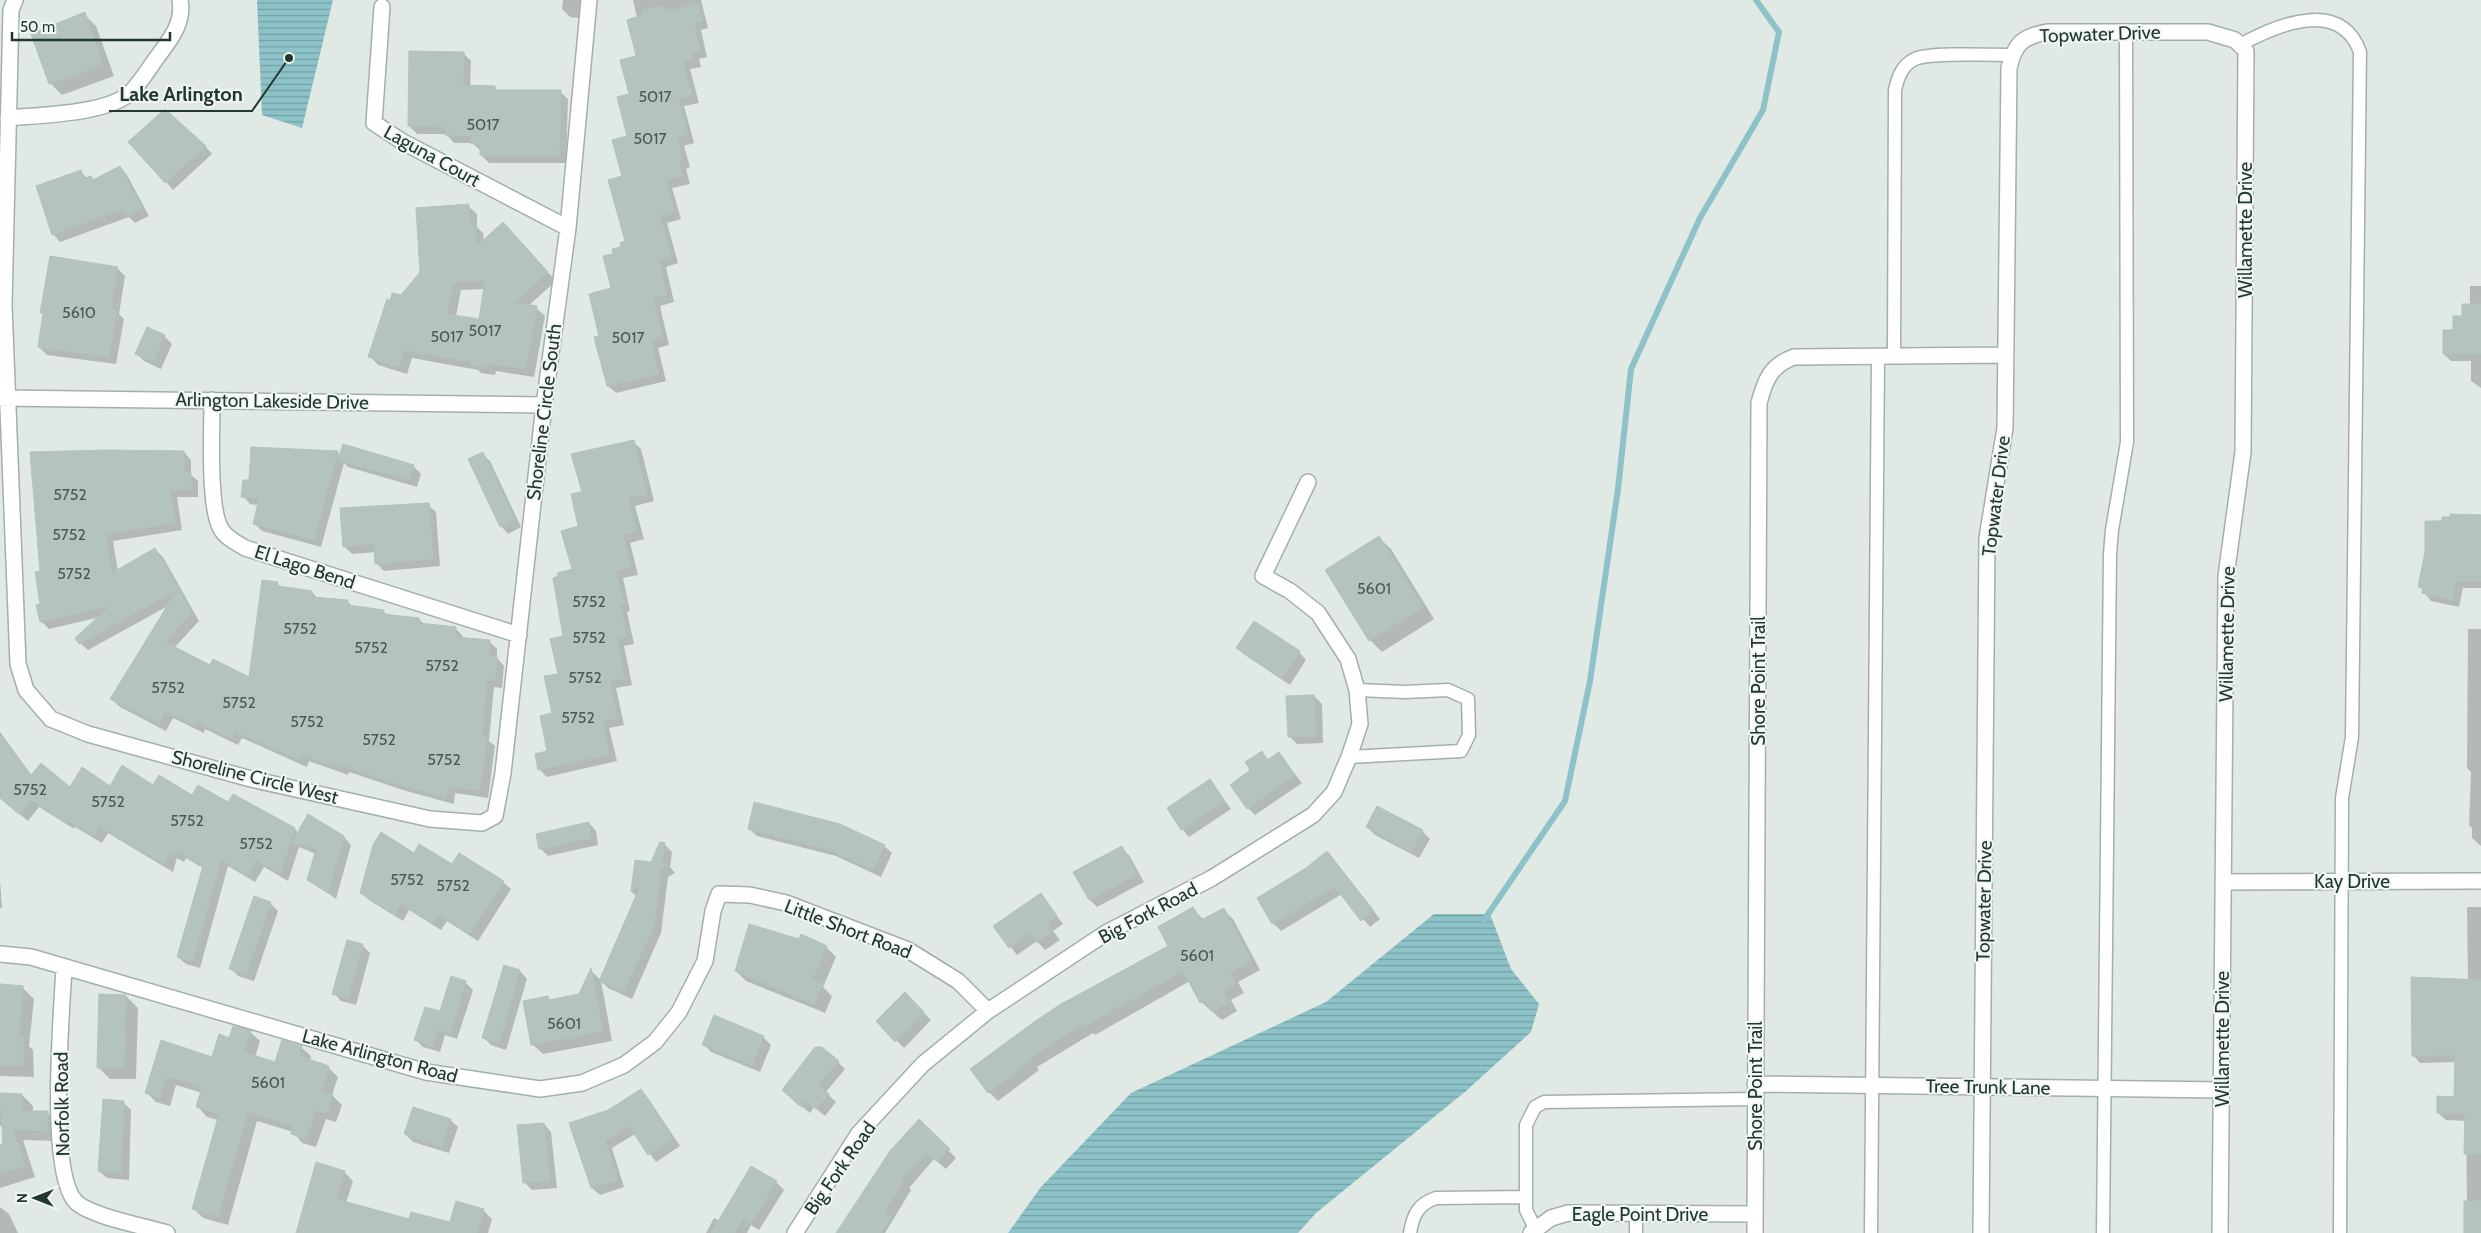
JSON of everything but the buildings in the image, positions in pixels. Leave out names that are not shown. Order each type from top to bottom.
[{"type":"street","points":[[3,398],[11,10],[15,0]]},
{"type":"street","points":[[8,118],[96,108],[115,103],[130,93],[179,24],[182,10],[180,0]]},
{"type":"street","name":"Shoreline Circle South","points":[[489,820],[495,816],[504,773],[544,404],[568,228],[590,0]]},
{"type":"street","name":"Laguna Court","points":[[382,6],[374,123],[402,142],[568,228]]},
{"type":"street","name":"Topwater Drive","points":[[1981,1233],[1987,538],[2005,428],[2008,68],[2012,55],[2022,40],[2033,34],[2047,32],[2208,32],[2238,43]]},
{"type":"street","name":"Willamette Drive","points":[[2220,1233],[2226,576],[2244,452],[2247,60],[2246,51],[2238,43]]},
{"type":"street","name":"Shore Point Trail","points":[[1755,1233],[1759,403],[1764,383],[1770,372],[1782,362],[1794,357],[2005,355]]},
{"type":"street","name":"Arlington Lakeside Drive","points":[[3,398],[544,404]]},
{"type":"street","name":"Shoreline Circle West","points":[[3,398],[18,664],[26,690],[32,700],[51,719],[88,734],[251,779],[430,819],[482,823],[489,820]]},
{"type":"street","name":"El Lago Bend","points":[[212,400],[214,509],[220,529],[225,534],[245,548],[519,635]]},
{"type":"street","name":"Big Fork Road","points":[[795,1233],[859,1133],[923,1064],[988,1011],[1106,934],[1212,878],[1313,815],[1334,792],[1349,757],[1360,724],[1357,690],[1348,659],[1318,613],[1290,591],[1263,576],[1308,482]]},
{"type":"street","name":"Kay Drive","points":[[2223,882],[2481,881]]},
{"type":"street","name":"Little Short Road","points":[[719,894],[750,896],[786,903],[908,950],[958,980],[988,1011]]},
{"type":"street","name":"Lake Arlington Road","points":[[0,954],[32,957],[426,1072],[540,1089],[582,1083],[624,1065],[655,1042],[679,1012],[705,961],[713,911],[719,894]]},
{"type":"street","name":"Norfolk Road","points":[[64,967],[59,1080],[61,1158],[66,1180],[76,1202],[89,1210],[167,1233]]},
{"type":"street","name":"Tree Trunk Lane","points":[[1756,1091],[1872,1086],[2222,1090]]},
{"type":"street","name":"Eagle Point Drive","points":[[1533,1230],[1551,1218],[1568,1213],[1755,1214]]},
{"type":"lane","points":[[2238,43],[2287,19],[2306,12],[2324,11],[2336,14],[2350,24],[2356,35],[2360,52],[2352,737],[2342,798],[2340,1233]]},
{"type":"lane","points":[[2103,1233],[2110,554],[2112,530],[2127,442],[2126,32]]},
{"type":"lane","points":[[1894,356],[1895,90],[1898,79],[1907,64],[1924,56],[2012,55]]},
{"type":"lane","points":[[1871,1233],[1878,356]]},
{"type":"lane","points":[[1349,757],[1461,751],[1469,735],[1468,699],[1448,690],[1405,692],[1357,690]]},
{"type":"lane","points":[[1533,1230],[1526,1210],[1526,1125],[1535,1107],[1544,1102],[1756,1091]]},
{"type":"lane","points":[[1410,1233],[1416,1210],[1425,1202],[1436,1198],[1526,1197]]},
{"type":"lane","points":[[1636,1213],[1636,1233]]},
{"type":"water","points":[[257,0],[333,0],[302,128],[262,115]]},
{"type":"water","points":[[1434,914],[1490,914],[1511,969],[1539,1004],[1531,1032],[1466,1091],[1316,1213],[1298,1233],[1008,1233],[1041,1187],[1131,1093],[1326,1002]]},
{"type":"waterway","points":[[1484,920],[1565,801],[1590,681],[1618,489],[1631,369],[1700,218],[1763,110],[1779,32],[1756,0]]},
{"type":"place","name":"Lake Arlington","points":[[289,58]]}]
